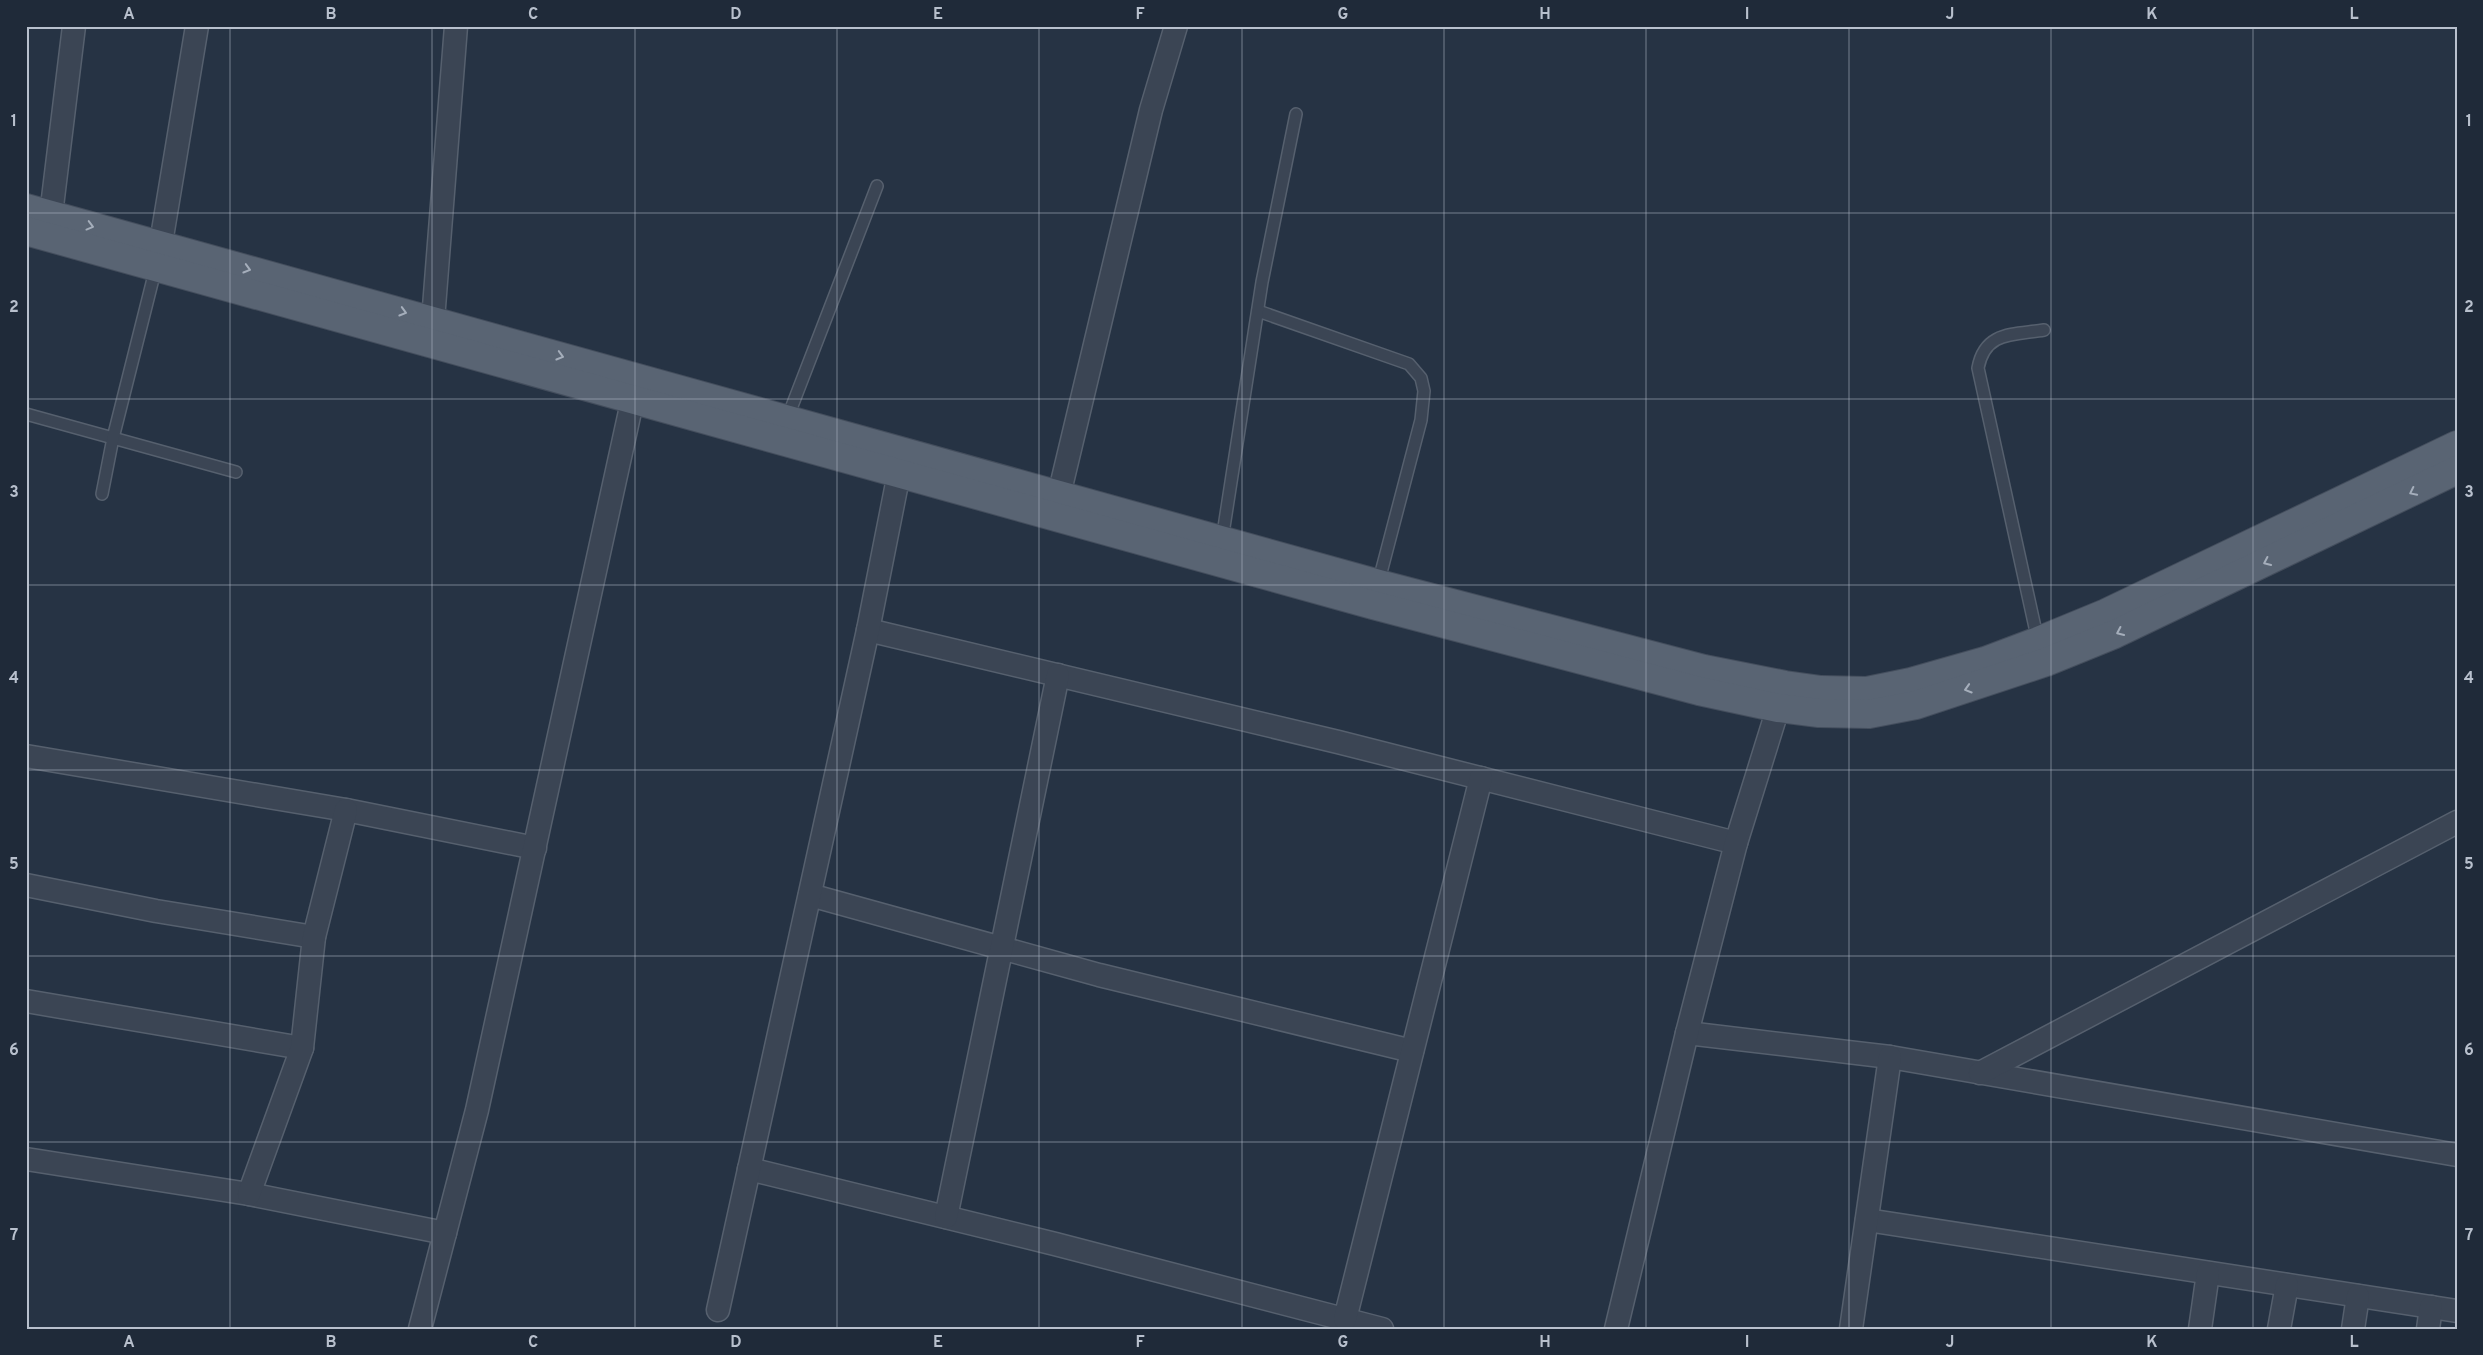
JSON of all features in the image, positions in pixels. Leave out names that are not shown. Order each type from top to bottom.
[{"type":"main road","points":[[38,223],[1376,594],[1658,658],[1782,696],[1819,713],[1869,714],[1916,705],[1992,682],[2115,634],[2457,470]]},
{"type":"main road","points":[[159,256],[433,320],[635,388],[787,419],[901,463],[1059,495],[1222,540],[1376,594]]},
{"type":"main road","points":[[1782,696],[1821,690],[1867,691],[1911,682],[1984,661],[2038,642],[2106,614],[2457,445]]},
{"type":"street","points":[[38,223],[74,26]]},
{"type":"street","points":[[159,256],[197,26]]},
{"type":"street","points":[[433,320],[456,26]]},
{"type":"street","points":[[1059,495],[1151,110],[1176,26]]},
{"type":"street","points":[[420,1329],[477,1110],[635,388]]},
{"type":"street","points":[[718,1310],[868,630],[901,463]]},
{"type":"street","points":[[868,630],[1481,778],[1736,843]]},
{"type":"street","points":[[946,1217],[1058,676]]},
{"type":"street","points":[[1616,1329],[1687,1033],[1736,843],[1782,696]]},
{"type":"street","points":[[26,756],[346,810],[535,848]]},
{"type":"street","points":[[1345,1319],[1481,778]]},
{"type":"street","points":[[249,1194],[302,1048],[314,938],[346,810]]},
{"type":"street","points":[[1980,1073],[2457,822]]},
{"type":"street","points":[[26,885],[156,911],[314,938]]},
{"type":"street","points":[[810,895],[1099,975],[1412,1051]]},
{"type":"street","points":[[26,1001],[302,1048]]},
{"type":"street","points":[[1687,1033],[1890,1057],[2457,1156]]},
{"type":"street","points":[[1856,1328],[1867,1220],[1890,1057]]},
{"type":"street","points":[[26,1159],[249,1194],[445,1233]]},
{"type":"street","points":[[749,1169],[946,1217],[1382,1329]]},
{"type":"street","points":[[1867,1220],[2358,1296],[2430,1318],[2457,1311]]},
{"type":"street","points":[[2200,1329],[2208,1273]]},
{"type":"street","points":[[2279,1329],[2287,1285]]},
{"type":"street","points":[[2353,1329],[2358,1296]]},
{"type":"lane","points":[[1222,540],[1258,311],[1296,114]]},
{"type":"lane","points":[[787,419],[877,186]]},
{"type":"lane","points":[[102,494],[112,438],[159,256]]},
{"type":"lane","points":[[1258,311],[1409,364],[1421,378],[1424,391],[1421,420],[1376,594]]},
{"type":"lane","points":[[2038,642],[1978,368],[1981,353],[1991,342],[2044,330]]},
{"type":"lane","points":[[26,414],[236,472]]}]
